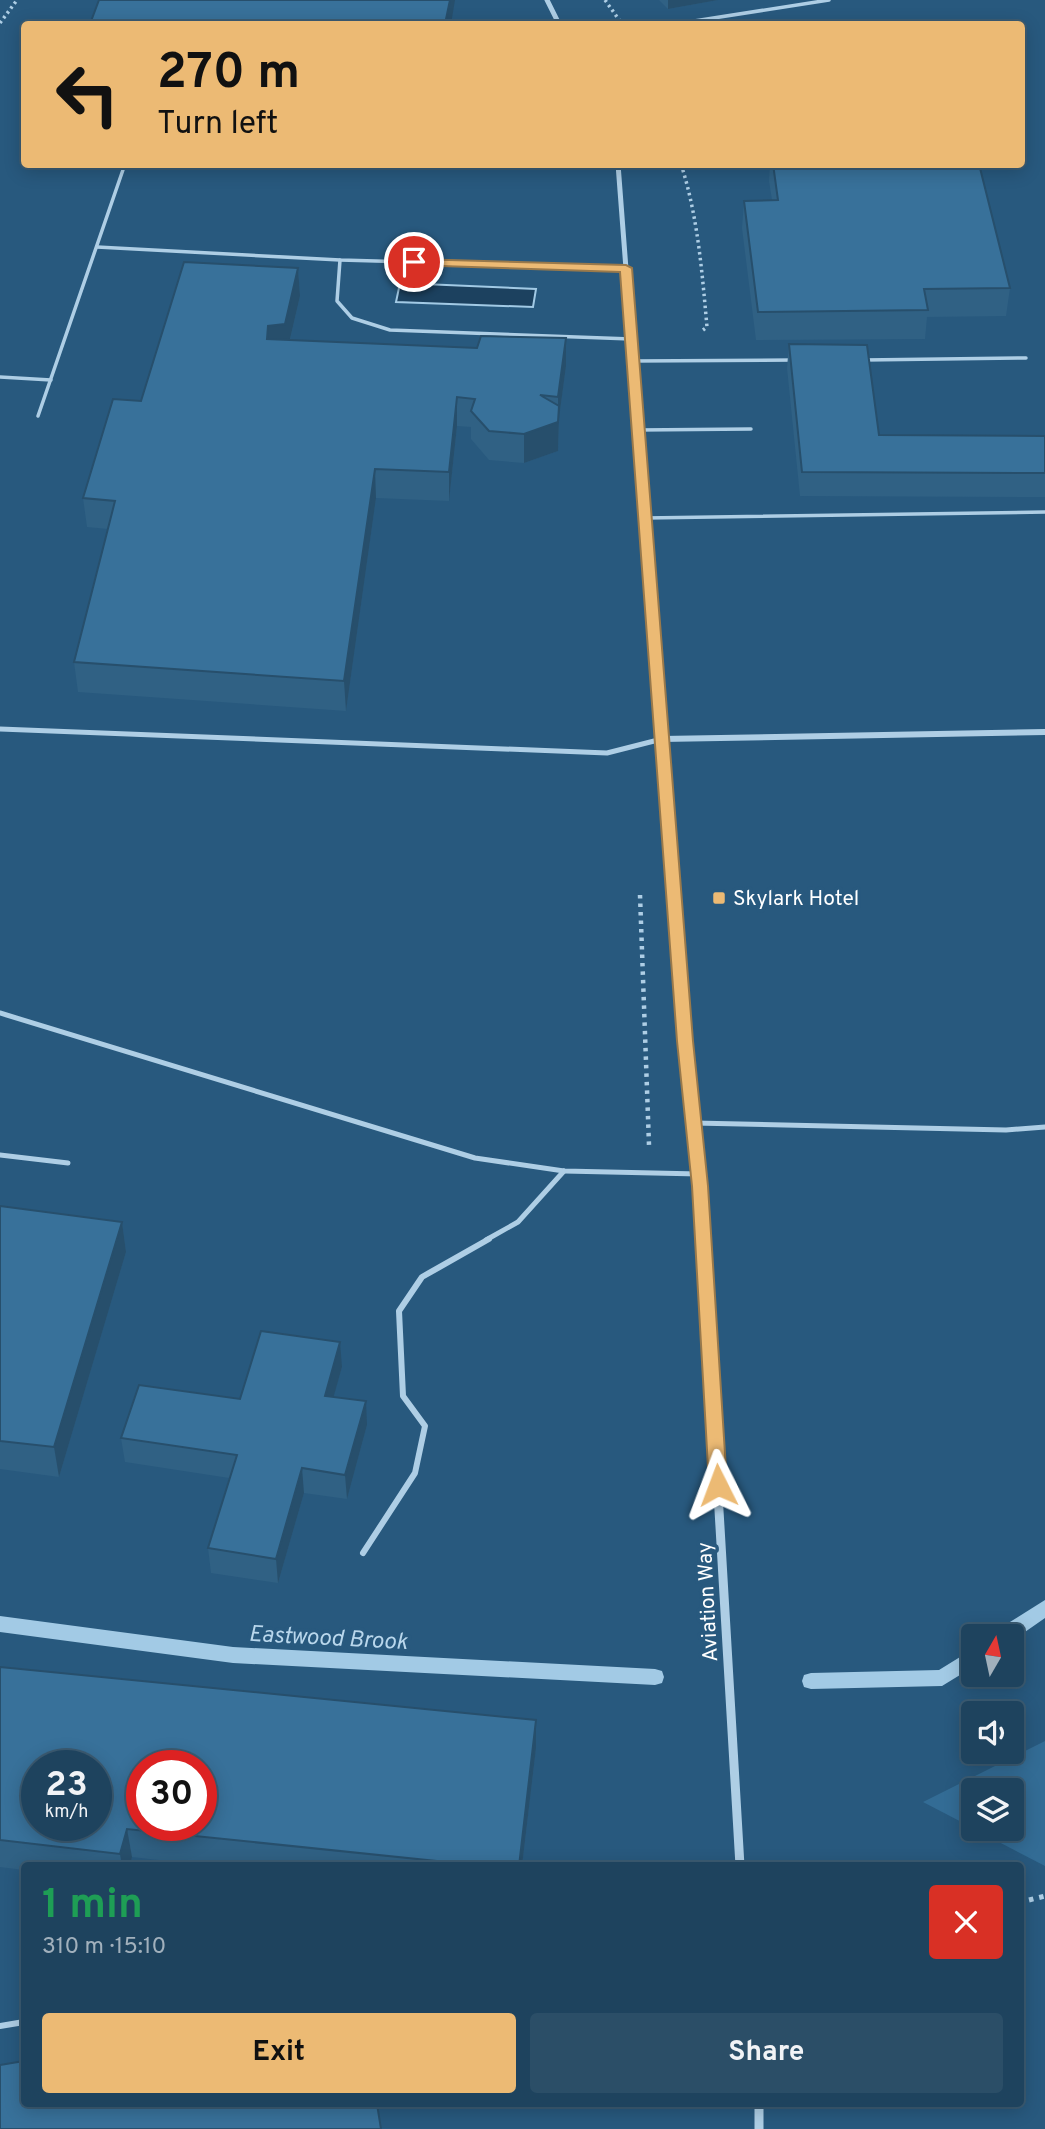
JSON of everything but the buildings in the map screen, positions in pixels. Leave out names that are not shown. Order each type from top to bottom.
[{"type":"street","points":[[547,0],[558,21]]},
{"type":"street","name":"Aviation Way","points":[[618,168],[662,739],[699,1174],[740,1862]]},
{"type":"street","points":[[662,739],[1045,732]]},
{"type":"street","points":[[759,2107],[759,2129]]},
{"type":"lane","points":[[694,21],[829,0]]},
{"type":"lane","points":[[38,416],[124,168]]},
{"type":"lane","points":[[97,247],[340,260],[626,268]]},
{"type":"lane","points":[[340,260],[337,301],[352,318],[390,330],[631,339]]},
{"type":"lane","points":[[858,360],[1026,359]]},
{"type":"lane","points":[[633,361],[803,360]]},
{"type":"lane","points":[[0,377],[51,380]]},
{"type":"lane","points":[[638,430],[751,429]]},
{"type":"lane","points":[[645,518],[1045,513]]},
{"type":"lane","points":[[0,729],[607,753],[662,739]]},
{"type":"lane","points":[[0,1013],[475,1158],[564,1171],[699,1174]]},
{"type":"lane","points":[[694,1123],[1006,1130],[1045,1127]]},
{"type":"lane","points":[[0,1155],[68,1163]]},
{"type":"lane","points":[[363,1553],[415,1474],[425,1426],[403,1396],[399,1311],[422,1277],[518,1222],[564,1171]]},
{"type":"lane","points":[[0,2025],[21,2022]]},
{"type":"path","points":[[0,23],[17,0]]},
{"type":"path","points":[[605,0],[620,21]]},
{"type":"path","points":[[1029,1900],[1045,1896]]},
{"type":"shaded area","points":[[400,283],[536,289],[533,307],[396,302]]},
{"type":"shaded area","points":[[1045,1741],[1045,1866],[997,1841],[1024,1841],[1024,1778],[971,1778],[999,1764],[1024,1764],[1024,1752]]},
{"type":"shaded area","points":[[961,1783],[961,1822],[923,1802]]},
{"type":"waterway","name":"Eastwood Brook","points":[[1022,1624],[1045,1608]]},
{"type":"waterway","name":"Eastwood Brook","points":[[0,1624],[233,1655],[655,1677]]},
{"type":"waterway","name":"Eastwood Brook","points":[[811,1681],[942,1678],[961,1665]]},
{"type":"place","name":"Skylark Hotel","points":[[719,898]]},
{"type":"route","points":[[414,262],[626,268],[685,1041],[700,1186],[718,1485]]}]
